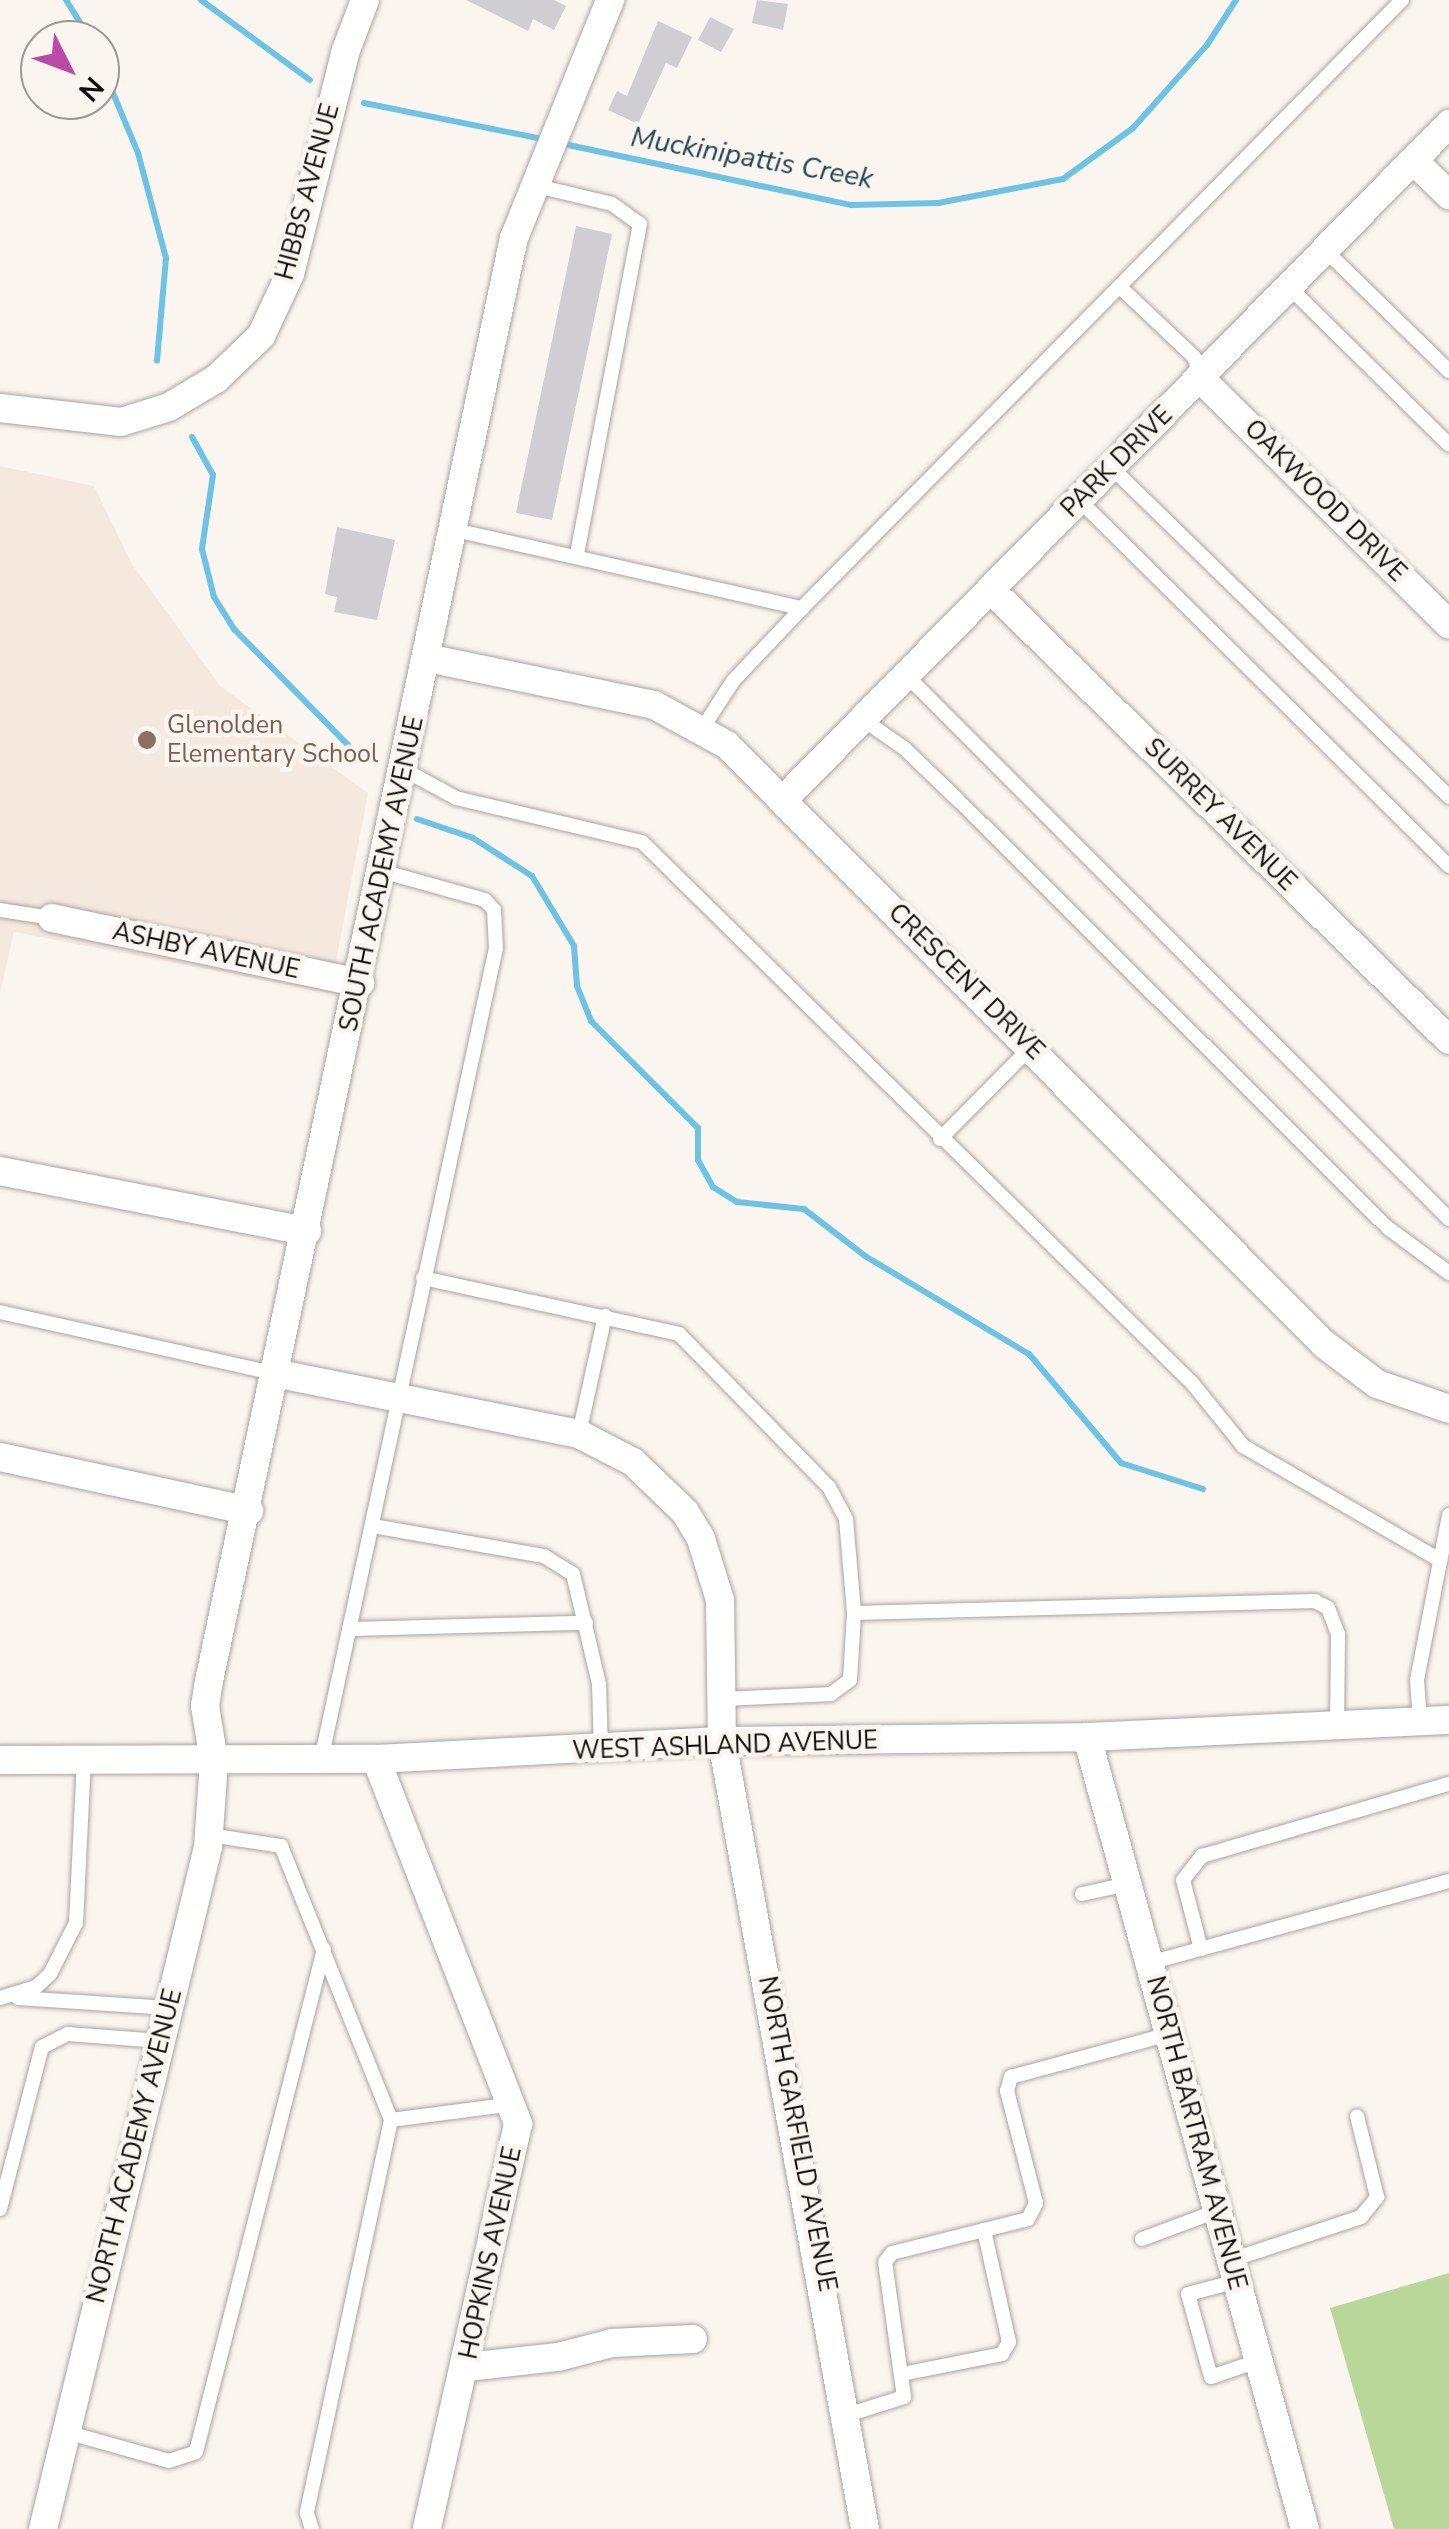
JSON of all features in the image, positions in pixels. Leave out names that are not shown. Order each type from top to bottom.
[{"type":"street","name":"HIBBS AVENUE","points":[[0,408],[121,422],[168,408],[216,379],[261,336],[290,274],[346,50],[365,0]]},
{"type":"street","name":"SOUTH ACADEMY AVENUE","points":[[214,1761],[205,1706],[279,1374],[401,768],[455,530],[514,238],[610,0]]},
{"type":"street","name":"PARK DRIVE","points":[[784,798],[1110,466],[1202,379],[1449,124]]},
{"type":"street","points":[[1414,161],[1449,195]]},
{"type":"street","name":"OAKWOOD DRIVE","points":[[1202,379],[1449,624]]},
{"type":"street","name":"SURREY AVENUE","points":[[990,589],[1449,1040]]},
{"type":"street","name":"CRESCENT DRIVE","points":[[427,658],[654,705],[702,729],[784,798],[1339,1357],[1398,1394],[1449,1409]]},
{"type":"street","name":"ASHBY AVENUE","points":[[52,918],[360,983]]},
{"type":"street","points":[[0,1170],[307,1231]]},
{"type":"street","name":"NORTH GARFIELD AVENUE","points":[[279,1374],[578,1434],[632,1462],[685,1512],[701,1540],[720,1600],[725,1699],[722,1741],[865,2529]]},
{"type":"street","points":[[0,1456],[249,1511]]},
{"type":"street","name":"WEST ASHLAND AVENUE","points":[[0,1760],[376,1759],[602,1752],[722,1741],[1087,1736],[1449,1720]]},
{"type":"street","name":"NORTH BARTRAM AVENUE","points":[[1087,1736],[1304,2529]]},
{"type":"street","name":"HOPKINS AVENUE","points":[[376,1759],[515,2104],[510,2169],[427,2529]]},
{"type":"street","name":"NORTH ACADEMY AVENUE","points":[[43,2529],[208,1835],[214,1761]]},
{"type":"street","points":[[467,2367],[558,2357],[612,2343],[693,2339]]},
{"type":"lane","points":[[702,729],[733,681],[802,608],[1402,0]]},
{"type":"lane","points":[[533,185],[612,204],[640,224],[576,555]]},
{"type":"lane","points":[[1326,252],[1449,371]]},
{"type":"lane","points":[[1122,288],[1194,357],[1202,379]]},
{"type":"lane","points":[[1290,288],[1449,445]]},
{"type":"lane","points":[[1110,466],[1449,797]]},
{"type":"lane","points":[[1078,499],[1449,866]]},
{"type":"lane","points":[[455,530],[802,608]]},
{"type":"lane","points":[[906,675],[1449,1219]]},
{"type":"lane","points":[[862,719],[904,748],[959,801],[1388,1228],[1449,1274]]},
{"type":"lane","points":[[401,768],[456,798],[642,842],[1193,1384],[1243,1446],[1440,1560]]},
{"type":"lane","points":[[321,1760],[497,927],[494,910],[473,893],[381,871]]},
{"type":"lane","points":[[0,910],[52,918]]},
{"type":"lane","points":[[940,1139],[1030,1048]]},
{"type":"lane","points":[[423,1278],[679,1334],[829,1487],[846,1518],[854,1613],[850,1680],[842,1689],[725,1699]]},
{"type":"lane","points":[[0,1312],[279,1374]]},
{"type":"lane","points":[[578,1434],[605,1316]]},
{"type":"lane","points":[[1420,1721],[1417,1680],[1449,1515]]},
{"type":"lane","points":[[372,1526],[561,1564],[572,1574],[599,1684],[602,1752]]},
{"type":"lane","points":[[854,1613],[1315,1600],[1328,1608],[1338,1634],[1337,1725]]},
{"type":"lane","points":[[349,1629],[586,1623]]},
{"type":"lane","points":[[6,1998],[50,1974],[76,1923],[84,1760]]},
{"type":"lane","points":[[1201,1949],[1184,1880],[1202,1856],[1449,1784]]},
{"type":"lane","points":[[208,1835],[281,1846],[390,2120],[307,2513],[312,2529]]},
{"type":"lane","points":[[1150,1963],[1449,1881]]},
{"type":"lane","points":[[1082,1894],[1128,1884]]},
{"type":"lane","points":[[66,2432],[170,2461],[196,2452],[324,1949]]},
{"type":"lane","points":[[6,1998],[169,2008]]},
{"type":"lane","points":[[0,2209],[42,2047],[68,2034],[160,2041]]},
{"type":"lane","points":[[847,2415],[902,2403],[902,2374],[886,2262],[892,2253],[1028,2219],[1036,2203],[1007,2091],[1010,2077],[1169,2034]]},
{"type":"lane","points":[[390,2120],[515,2104]]},
{"type":"lane","points":[[1258,2361],[1211,2376],[1188,2294],[1234,2270],[1361,2217],[1378,2197],[1357,2116]]},
{"type":"lane","points":[[1142,2239],[1217,2211]]},
{"type":"lane","points":[[902,2374],[1002,2354],[1009,2342],[984,2230]]},
{"type":"shaded area","name":"Glenolden Elementary School","points":[[0,466],[94,486],[132,564],[220,686],[368,793],[330,993],[14,932],[0,993]]},
{"type":"green space","points":[[1449,2273],[1449,2529],[1394,2529],[1330,2308]]},
{"type":"building","points":[[466,0],[554,0],[566,6],[554,30],[533,19],[528,31]]},
{"type":"building","points":[[757,0],[788,4],[783,30],[752,23]]},
{"type":"building","points":[[710,17],[734,29],[721,52],[698,40]]},
{"type":"building","points":[[658,21],[692,37],[677,68],[666,63],[638,124],[608,110],[617,91],[627,96]]},
{"type":"building","points":[[576,226],[612,234],[552,520],[516,513]]},
{"type":"building","points":[[337,527],[395,540],[377,620],[334,612],[337,597],[325,594]]},
{"type":"waterway","points":[[66,0],[78,20]]},
{"type":"waterway","name":"Muckinipattis Creek","points":[[201,0],[310,80]]},
{"type":"waterway","name":"Muckinipattis Creek","points":[[559,143],[851,205],[938,203],[1063,179],[1133,128],[1207,45],[1236,0]]},
{"type":"waterway","name":"Muckinipattis Creek","points":[[364,103],[547,140]]},
{"type":"waterway","points":[[120,110],[138,153],[166,258],[157,361]]},
{"type":"waterway","points":[[192,437],[213,475],[202,549],[214,597],[235,630],[358,755]]},
{"type":"waterway","points":[[417,819],[473,838],[532,876],[574,946],[577,986],[591,1021],[698,1128],[698,1160],[713,1187],[737,1202],[804,1209],[865,1256],[1029,1354],[1121,1463],[1203,1489]]},
{"type":"place","name":"Glenolden Elementary School","points":[[147,740]]}]
